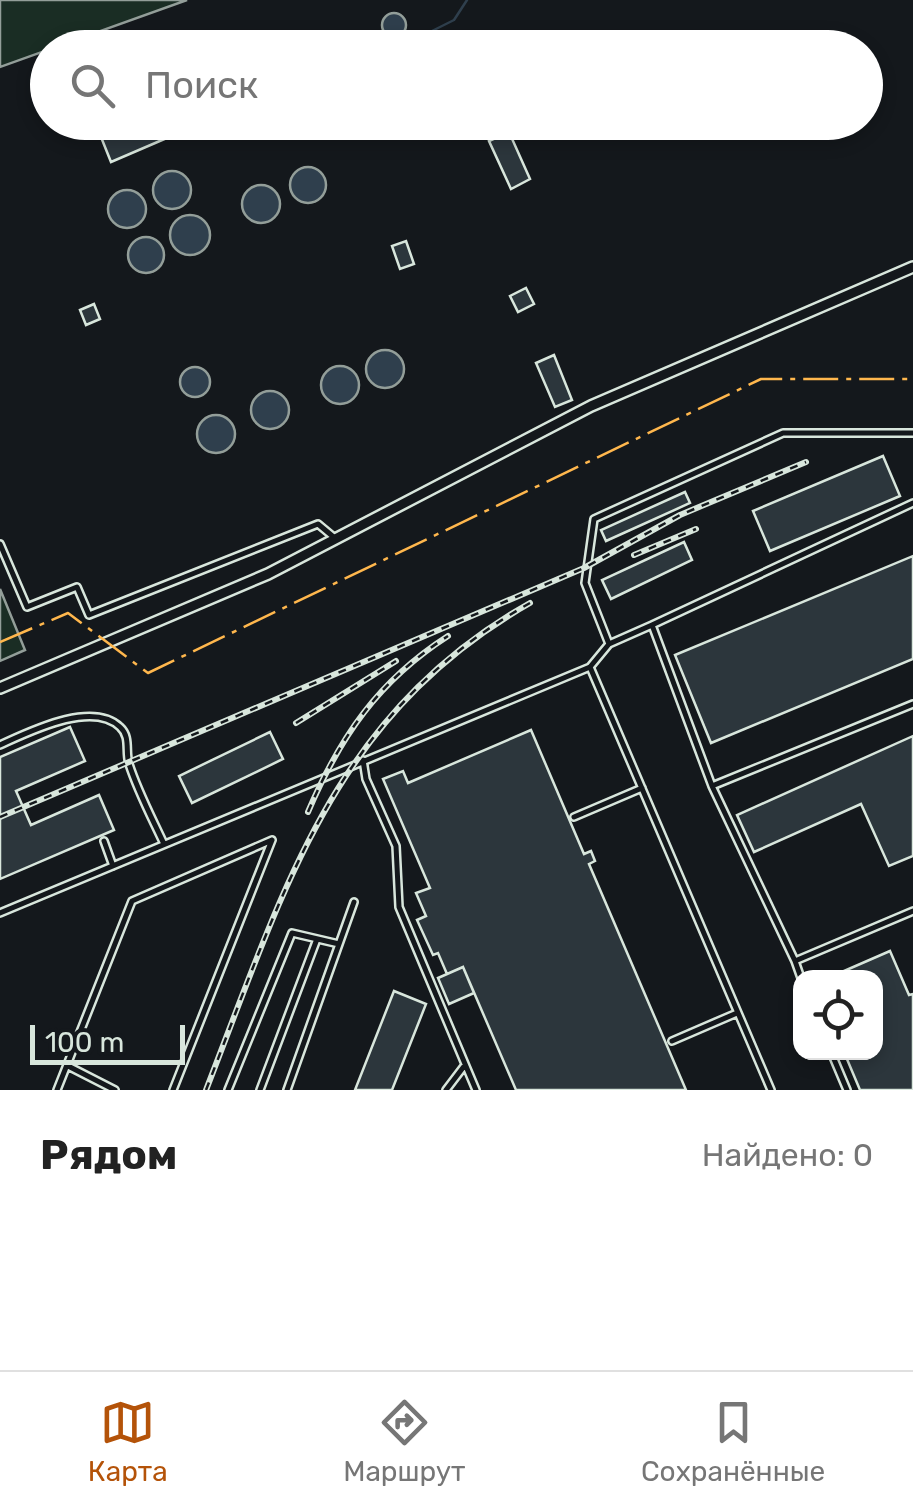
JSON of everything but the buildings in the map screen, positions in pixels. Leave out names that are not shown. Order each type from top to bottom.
[{"type":"street","points":[[0,688],[268,574],[592,406],[913,267]]},
{"type":"lane","points":[[608,644],[584,583],[594,519],[783,432],[911,436]]},
{"type":"lane","points":[[0,914],[590,667],[608,644],[913,503]]},
{"type":"lane","points":[[0,544],[28,607],[77,587],[89,614],[318,524],[336,540]]},
{"type":"lane","points":[[652,626],[712,786],[799,970]]},
{"type":"lane","points":[[590,667],[771,1090]]},
{"type":"lane","points":[[712,786],[913,704]]},
{"type":"lane","points":[[0,744],[60,720],[94,719],[119,726],[126,736],[128,762],[164,844]]},
{"type":"lane","points":[[363,760],[366,779],[396,846],[399,907],[476,1090]]},
{"type":"lane","points":[[574,817],[642,788]]},
{"type":"lane","points":[[57,1090],[70,1066],[132,901],[272,840],[173,1090]]},
{"type":"lane","points":[[104,841],[113,866]]},
{"type":"lane","points":[[288,1090],[354,902]]},
{"type":"lane","points":[[795,961],[913,911]]},
{"type":"lane","points":[[228,1090],[292,933],[339,944]]},
{"type":"lane","points":[[260,1090],[317,939]]},
{"type":"lane","points":[[672,1040],[738,1012]]},
{"type":"lane","points":[[835,1060],[846,1090]]},
{"type":"lane","points":[[446,1090],[465,1064]]},
{"type":"lane","points":[[70,1066],[114,1090]]},
{"type":"green space","points":[[0,0],[187,0],[103,30],[30,30],[30,56],[0,67]]},
{"type":"green space","points":[[0,589],[25,650],[0,661]]},
{"type":"water","points":[[389,14],[399,14],[405,20],[405,30],[383,30],[383,20]]},
{"type":"water","points":[[308,167],[321,172],[326,185],[321,198],[308,203],[295,198],[290,185],[295,172]]},
{"type":"water","points":[[172,171],[186,176],[191,190],[186,204],[172,209],[158,204],[153,190],[158,176]]},
{"type":"water","points":[[261,185],[274,191],[280,204],[274,217],[261,223],[248,217],[242,204],[248,191]]},
{"type":"water","points":[[127,190],[141,195],[146,209],[141,223],[127,228],[113,223],[108,209],[113,195]]},
{"type":"water","points":[[190,215],[204,221],[210,235],[204,249],[190,255],[176,249],[170,235],[176,221]]},
{"type":"water","points":[[146,237],[159,242],[164,255],[159,268],[146,273],[133,268],[128,255],[133,242]]},
{"type":"water","points":[[385,350],[398,356],[404,369],[398,382],[385,388],[372,382],[366,369],[372,356]]},
{"type":"water","points":[[340,366],[353,372],[359,385],[353,398],[340,404],[327,398],[321,385],[327,372]]},
{"type":"water","points":[[195,367],[206,371],[210,382],[206,393],[195,397],[184,393],[180,382],[184,371]]},
{"type":"water","points":[[270,391],[283,397],[289,410],[283,423],[270,429],[257,423],[251,410],[257,397]]},
{"type":"water","points":[[216,415],[229,421],[235,434],[229,447],[216,453],[203,447],[197,434],[203,421]]},
{"type":"waterway","points":[[434,30],[454,20],[467,0]]},
{"type":"railway","points":[[0,817],[584,568],[680,515],[806,462]]},
{"type":"railway","points":[[634,555],[696,529]]},
{"type":"railway","points":[[206,1090],[290,879],[361,754],[407,699],[462,648],[530,603]]},
{"type":"railway","points":[[308,812],[334,759],[364,713],[401,672],[448,636]]},
{"type":"railway","points":[[296,723],[396,661]]},
{"type":"power","points":[[0,642],[68,613],[148,673],[761,379],[913,379]]}]
